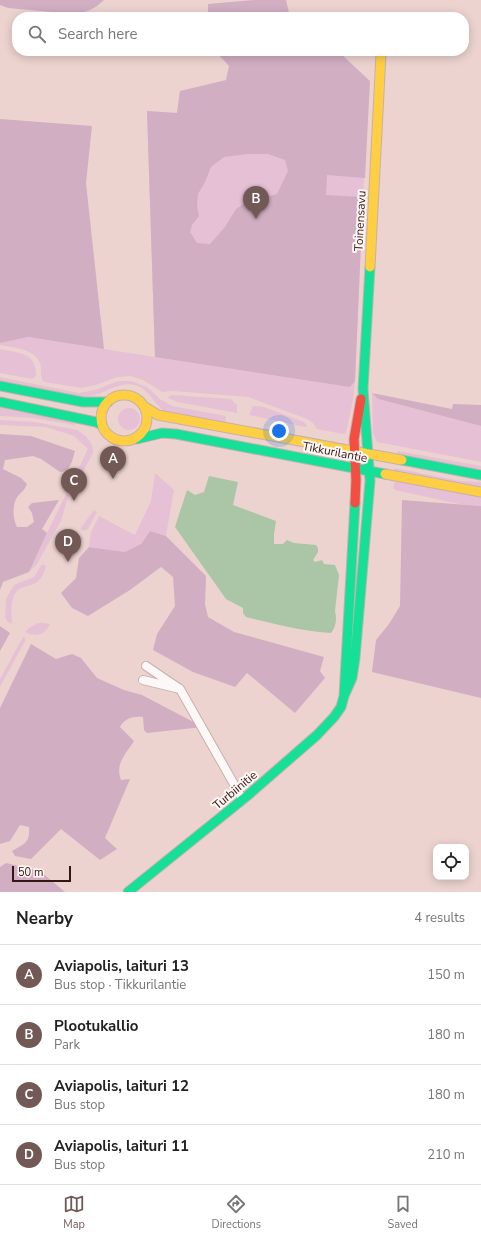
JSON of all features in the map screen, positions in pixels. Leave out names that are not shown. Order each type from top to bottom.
[{"type":"street","name":"Toinensavu","points":[[370,471],[363,389],[381,56]]},
{"type":"street","points":[[0,386],[83,402],[108,402]]},
{"type":"street","name":"Toinensavu","points":[[355,469],[354,432],[363,389]]},
{"type":"street","points":[[125,395],[133,397],[140,401],[145,407],[147,415],[146,426],[143,433],[137,439],[126,442],[115,440],[106,432],[102,425],[102,411],[108,402],[117,396],[125,395]]},
{"type":"street","points":[[0,402],[96,422],[102,425]]},
{"type":"street","name":"Tikkurilantie","points":[[145,407],[158,415],[481,476]]},
{"type":"street","name":"Tikkurilantie","points":[[137,439],[162,433],[176,434],[481,492]]},
{"type":"street","name":"Turbiinitie","points":[[128,892],[243,800],[317,735],[341,707],[344,696],[356,480],[355,469]]},
{"type":"street","name":"Turbiinitie","points":[[344,696],[352,678],[355,658],[364,572],[370,471]]},
{"type":"street","points":[[146,666],[180,689],[243,800]]},
{"type":"street","points":[[143,680],[180,689]]},
{"type":"shaded area","points":[[0,0],[104,0],[85,12],[52,12],[8,8],[0,5]]},
{"type":"shaded area","points":[[254,0],[286,0],[289,12],[208,12],[208,4]]},
{"type":"shaded area","points":[[220,56],[343,56],[370,81],[365,178],[327,175],[326,195],[363,197],[355,381],[350,387],[155,357],[147,111],[177,113],[180,91],[226,80],[229,66]],"holes":[[[248,154],[268,154],[285,160],[288,171],[277,194],[249,200],[236,209],[225,227],[210,244],[197,243],[190,232],[192,225],[199,216],[197,206],[198,194],[211,167],[224,157]]]},
{"type":"shaded area","points":[[370,81],[355,381],[353,400],[346,433],[343,434],[317,429],[313,423],[307,419],[248,397],[173,391],[162,392],[143,380],[130,376],[117,377],[96,385],[82,388],[44,382],[41,377],[41,367],[39,361],[35,356],[25,350],[0,345],[0,343],[27,337],[155,357],[147,111],[177,113],[180,91]]},
{"type":"shaded area","points":[[0,119],[92,126],[86,183],[104,349],[28,337],[0,343]]},
{"type":"shaded area","points":[[0,349],[20,353],[30,358],[35,368],[36,376],[32,379],[0,373]]},
{"type":"shaded area","points":[[0,377],[79,393],[95,390],[118,381],[131,381],[147,387],[160,399],[172,406],[226,416],[225,423],[164,411],[146,391],[131,384],[125,384],[95,395],[80,396],[0,381]]},
{"type":"shaded area","points":[[372,393],[378,399],[481,426],[481,462],[377,442],[373,433]]},
{"type":"shaded area","points":[[372,393],[452,409],[453,404],[481,405],[481,426],[378,399]]},
{"type":"shaded area","points":[[172,395],[231,399],[237,405],[237,413],[178,402],[168,398]]},
{"type":"shaded area","points":[[253,406],[264,407],[304,422],[307,426],[305,427],[249,415]]},
{"type":"shaded area","points":[[0,407],[75,422],[75,425],[33,418],[0,416]]},
{"type":"shaded area","points":[[129,408],[133,409],[139,415],[139,423],[133,429],[129,430],[125,429],[119,423],[118,419],[119,415],[125,409]]},
{"type":"shaded area","points":[[0,420],[35,422],[77,430],[88,439],[93,449],[93,453],[67,501],[61,521],[37,564],[29,572],[88,449],[74,436],[46,427],[0,425]]},
{"type":"shaded area","points":[[0,434],[31,436],[75,451],[69,468],[60,472],[41,459],[33,456],[5,460],[3,469],[21,478],[27,484],[17,497],[14,506],[17,527],[27,527],[34,522],[32,513],[28,507],[32,503],[59,500],[42,529],[47,533],[29,572],[3,582],[0,590]]},
{"type":"shaded area","points":[[398,451],[481,466],[481,472],[396,456]]},
{"type":"shaded area","points":[[394,468],[461,481],[481,482],[481,487],[394,471]]},
{"type":"shaded area","points":[[155,473],[174,490],[166,536],[150,531],[141,544],[125,552],[89,547],[91,532],[99,516],[135,535],[151,501]]},
{"type":"shaded area","points":[[209,476],[238,482],[233,505],[276,521],[274,544],[283,544],[287,540],[294,543],[316,545],[318,552],[313,560],[315,562],[322,560],[324,564],[335,565],[339,575],[335,611],[336,623],[331,633],[299,629],[246,617],[243,613],[243,608],[226,599],[175,527],[187,490],[195,495],[204,492]]},
{"type":"shaded area","points":[[395,481],[481,497],[481,506],[459,504],[395,490],[393,488]]},
{"type":"shaded area","points":[[402,500],[481,506],[481,698],[372,672],[376,640],[389,624],[400,606]]},
{"type":"shaded area","points":[[94,510],[97,512],[88,529],[84,531],[80,529]]},
{"type":"shaded area","points":[[150,531],[166,536],[206,576],[205,604],[208,617],[234,632],[324,657],[320,671],[325,678],[295,713],[247,673],[235,687],[193,672],[153,650],[157,634],[175,606],[173,577],[161,567],[130,590],[88,616],[72,608],[61,593],[76,578],[79,558],[89,547],[125,552],[141,544]]},
{"type":"shaded area","points":[[77,534],[83,539],[73,557],[69,556]]},
{"type":"shaded area","points":[[42,564],[46,566],[40,579],[32,585],[21,588],[15,594],[11,612],[12,624],[8,622],[5,617],[6,599],[14,585],[34,577]]},
{"type":"shaded area","points":[[38,623],[50,624],[46,631],[40,634],[33,635],[25,632],[29,628]]},
{"type":"shaded area","points":[[0,626],[10,633],[0,651]]},
{"type":"shaded area","points":[[23,637],[25,638],[25,641],[0,687],[0,679]]},
{"type":"shaded area","points":[[31,644],[56,659],[72,654],[81,658],[97,678],[124,690],[142,695],[203,727],[147,733],[144,730],[143,717],[130,718],[122,724],[120,727],[134,741],[124,755],[120,764],[119,774],[121,780],[130,779],[105,838],[117,849],[100,860],[61,829],[31,859],[15,856],[12,851],[26,842],[29,836],[29,827],[20,825],[10,841],[0,844],[0,708]]},
{"type":"shaded area","points":[[6,863],[40,871],[65,892],[0,892],[0,867]]},
{"type":"traffic: fast","points":[[344,696],[352,678],[355,658],[370,481],[363,389],[370,267]]},
{"type":"traffic: fast","points":[[0,386],[83,402],[108,402]]},
{"type":"traffic: fast","points":[[0,402],[96,422],[102,425]]},
{"type":"traffic: fast","points":[[137,439],[162,433],[176,434],[385,474]]},
{"type":"traffic: fast","points":[[402,460],[481,475]]},
{"type":"traffic: fast","points":[[128,892],[247,796],[317,735],[341,707],[344,696],[355,503]]},
{"type":"traffic: slow","points":[[370,267],[381,56]]},
{"type":"traffic: slow","points":[[119,395],[129,395],[137,399],[143,405],[147,413],[147,418],[147,423],[143,431],[137,437],[129,441],[119,441],[111,437],[105,431],[101,423],[101,413],[105,405],[111,399],[119,395]]},
{"type":"traffic: slow","points":[[145,407],[158,415],[402,460]]},
{"type":"traffic: slow","points":[[385,474],[481,492]]},
{"type":"traffic: jam","points":[[355,503],[356,480],[354,439],[361,399]]},
{"type":"place","name":"Plootukallio","points":[[256,219]]},
{"type":"place","name":"Aviapolis, laituri 13","points":[[113,479]]},
{"type":"place","name":"Aviapolis, laituri 12","points":[[74,501]]},
{"type":"place","name":"Aviapolis, laituri 11","points":[[68,562]]}]
